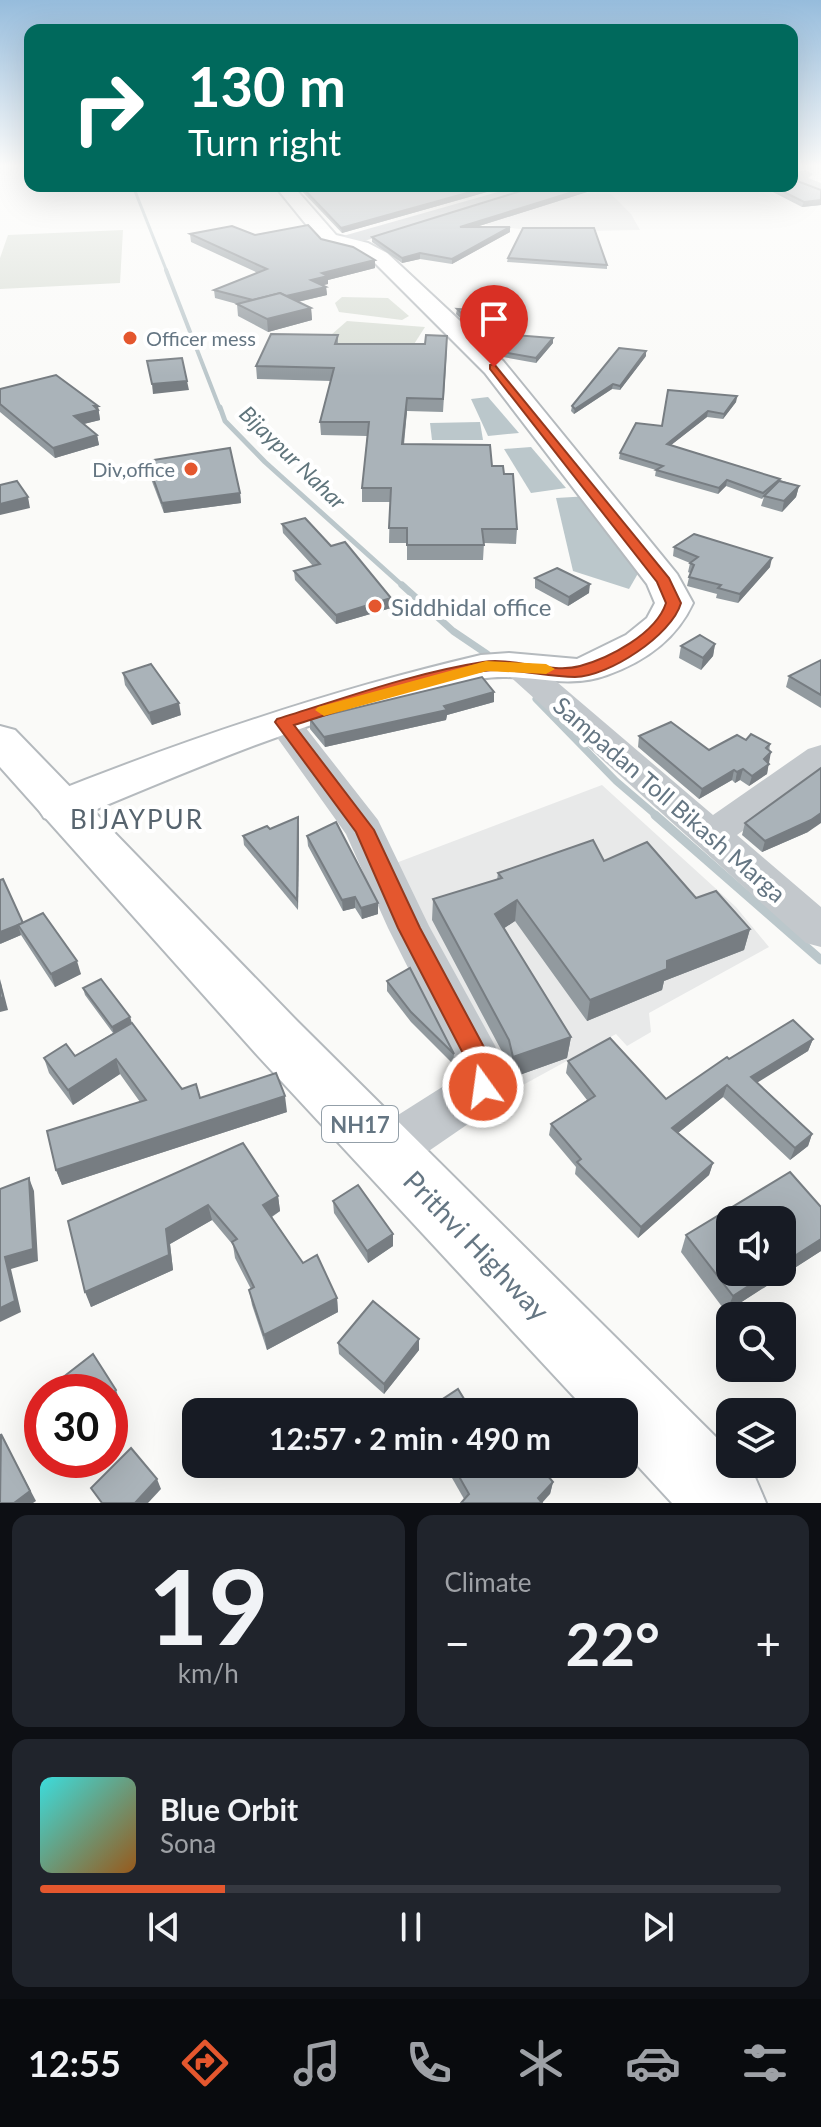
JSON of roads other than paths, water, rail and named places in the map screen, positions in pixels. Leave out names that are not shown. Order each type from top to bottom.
[{"type":"main road","points":[[60,807],[151,769],[283,722],[459,672],[486,666],[518,666],[579,672],[611,660],[664,624],[674,603],[670,593],[494,367],[380,257],[361,247],[329,240],[325,235]]},
{"type":"main road","name":"Prithvi Highway","points":[[0,740],[709,1497]]},
{"type":"street","points":[[342,242],[366,235]]},
{"type":"street","name":"Sampadan Toll Bikash Marga","points":[[518,666],[821,931]]},
{"type":"street","points":[[283,722],[364,830],[409,928],[480,1062],[483,1087],[386,1151]]},
{"type":"street","points":[[709,832],[729,823],[821,757]]},
{"type":"waterway","name":"Bijaypur Nahar","points":[[152,235],[167,272]]},
{"type":"waterway","name":"Bijaypur Nahar","points":[[166,270],[220,409]]},
{"type":"waterway","name":"Bijaypur Nahar","points":[[220,407],[225,421],[265,462],[404,587]]},
{"type":"waterway","name":"Bijaypur Nahar","points":[[402,585],[453,631],[487,654]]},
{"type":"waterway","name":"Bijaypur Nahar","points":[[536,699],[616,781],[658,817]]},
{"type":"waterway","name":"Bijaypur Nahar","points":[[655,815],[821,960]]},
{"type":"place","name":"Officer mess","points":[[130,338]]},
{"type":"place","name":"Div,office","points":[[191,469]]},
{"type":"place","name":"Siddhidal office","points":[[375,606]]},
{"type":"district","name":"BIJAYPUR","points":[[137,819]]}]
